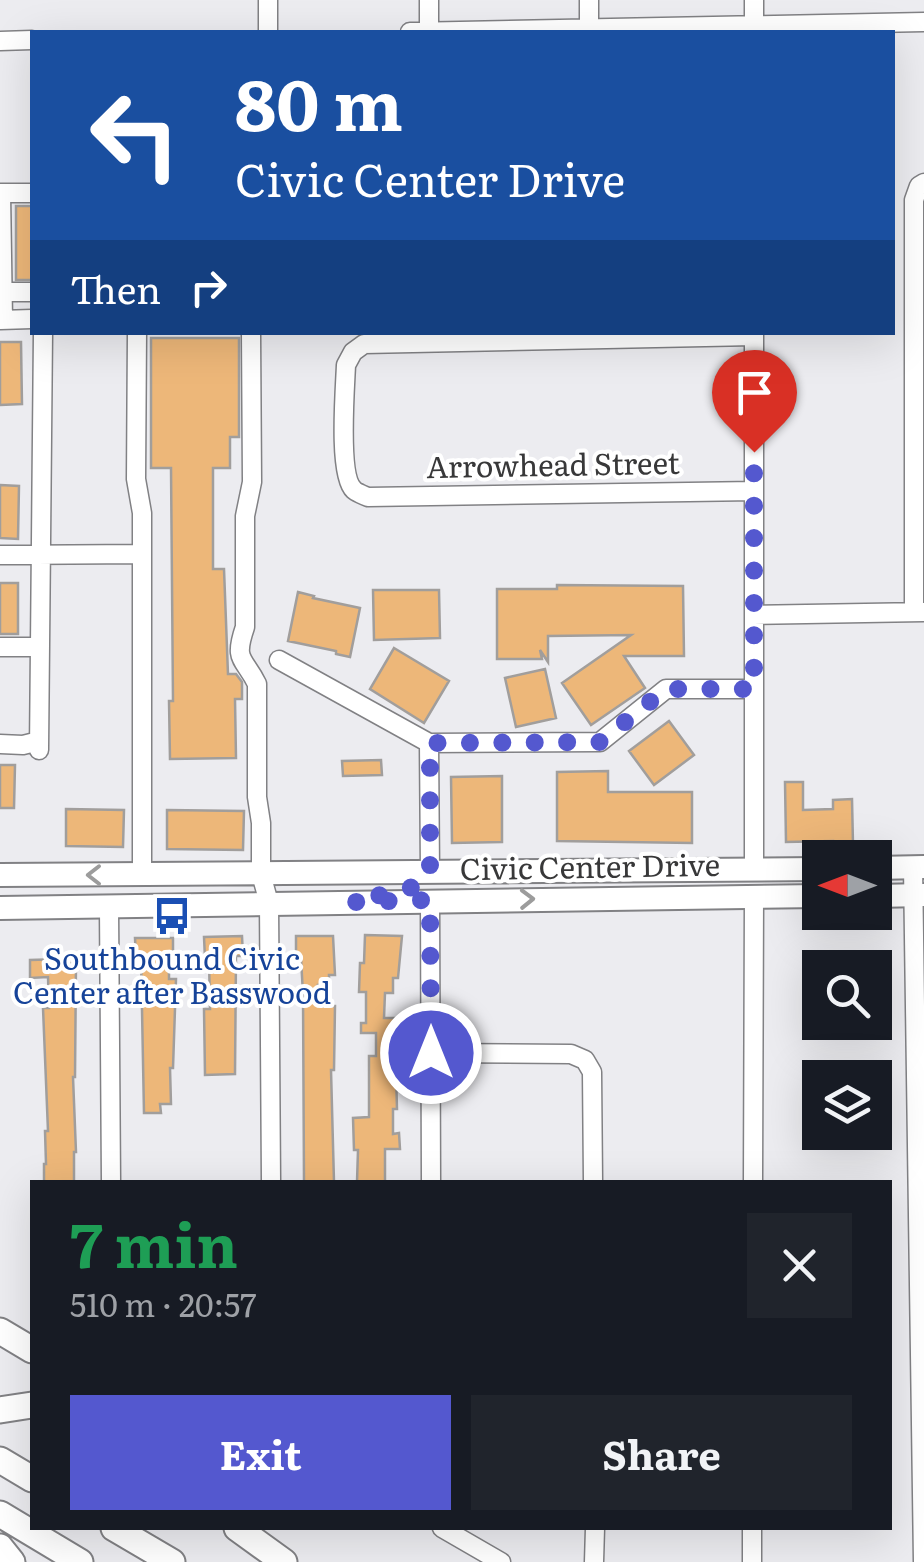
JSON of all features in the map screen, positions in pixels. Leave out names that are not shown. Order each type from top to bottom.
[{"type":"highway","points":[[0,1331],[30,1349]]},
{"type":"highway","points":[[0,1410],[30,1405]]},
{"type":"highway","points":[[0,1460],[30,1479]]},
{"type":"highway","points":[[0,1514],[80,1562]]},
{"type":"highway","points":[[117,1530],[172,1562]]},
{"type":"highway","points":[[241,1530],[284,1562]]},
{"type":"highway","points":[[265,1530],[284,1562]]},
{"type":"highway","points":[[0,1547],[12,1562]]},
{"type":"main road","points":[[892,868],[918,867]]},
{"type":"main road","name":"Civic Center Drive","points":[[0,875],[802,869]]},
{"type":"main road","points":[[670,897],[683,886],[731,884],[754,870]]},
{"type":"main road","points":[[352,902],[417,886],[430,872]]},
{"type":"main road","points":[[430,900],[440,888],[521,872]]},
{"type":"main road","points":[[754,896],[762,883],[796,880],[802,874]]},
{"type":"main road","name":"Civic Center Drive","points":[[0,908],[802,896]]},
{"type":"main road","points":[[892,896],[918,896]]},
{"type":"street","points":[[268,0],[268,30]]},
{"type":"street","points":[[428,0],[428,30]]},
{"type":"street","points":[[589,0],[589,29]]},
{"type":"street","points":[[754,0],[754,29]]},
{"type":"street","points":[[535,30],[754,29],[924,22]]},
{"type":"street","points":[[0,40],[30,40]]},
{"type":"street","points":[[754,615],[919,612],[914,200],[921,184]]},
{"type":"street","points":[[30,193],[2,193],[2,320],[30,320]]},
{"type":"street","points":[[2,292],[30,292]]},
{"type":"street","points":[[0,744],[39,746],[43,335]]},
{"type":"street","points":[[137,335],[136,479],[142,513],[142,875]]},
{"type":"street","points":[[250,335],[252,482],[244,516],[245,627],[240,651],[242,664],[257,684],[261,874],[269,904],[271,1180]]},
{"type":"street","name":"Arrowhead Street","points":[[715,335],[364,344],[353,352],[346,365],[347,480],[354,491],[368,497],[754,491]]},
{"type":"street","points":[[754,335],[754,870]]},
{"type":"street","points":[[0,555],[142,554]]},
{"type":"street","points":[[0,647],[40,647]]},
{"type":"street","points":[[279,660],[430,743],[600,742],[666,689],[754,689]]},
{"type":"street","points":[[430,743],[430,872]]},
{"type":"street","points":[[918,867],[923,1562]]},
{"type":"street","points":[[753,1180],[754,896]]},
{"type":"street","points":[[430,900],[431,1180]]},
{"type":"street","points":[[109,908],[111,1180]]},
{"type":"street","points":[[431,1053],[572,1054],[585,1060],[592,1072],[593,1180]]},
{"type":"street","points":[[446,1530],[502,1562]]},
{"type":"street","points":[[594,1562],[595,1530]]},
{"type":"street","points":[[752,1530],[752,1562]]},
{"type":"building","points":[[16,206],[30,206],[30,280],[16,280]]},
{"type":"building","points":[[151,338],[239,338],[239,437],[230,437],[230,468],[213,468],[213,569],[224,569],[228,674],[236,674],[242,682],[242,699],[235,699],[236,758],[170,759],[171,468],[151,468]]},
{"type":"building","points":[[0,342],[21,342],[22,404],[0,405]]},
{"type":"building","points":[[0,485],[19,486],[18,539],[0,538]]},
{"type":"building","points":[[0,583],[18,583],[18,634],[0,634]]},
{"type":"building","points":[[557,585],[683,586],[684,656],[624,656],[645,688],[591,725],[562,683],[631,635],[548,636],[548,662],[540,650],[542,659],[497,659],[497,589],[557,589]]},
{"type":"building","points":[[373,590],[439,590],[440,638],[374,640]]},
{"type":"building","points":[[298,592],[360,608],[350,657],[288,641]]},
{"type":"building","points":[[394,648],[449,681],[424,723],[370,689]]},
{"type":"building","points":[[545,669],[556,718],[516,727],[505,678]]},
{"type":"building","points":[[669,721],[694,755],[654,785],[629,751]]},
{"type":"building","points":[[381,760],[382,775],[343,776],[342,761]]},
{"type":"building","points":[[0,765],[15,765],[14,808],[0,808]]},
{"type":"building","points":[[608,771],[608,792],[692,792],[692,843],[557,841],[557,772]]},
{"type":"building","points":[[502,776],[502,842],[452,843],[451,777]]},
{"type":"building","points":[[785,782],[803,782],[803,810],[833,809],[833,800],[852,799],[853,840],[786,842]]},
{"type":"building","points":[[66,809],[124,810],[123,847],[66,846]]},
{"type":"building","points":[[167,810],[244,811],[243,850],[167,849]]},
{"type":"building","points":[[365,935],[402,936],[398,978],[393,978],[393,993],[385,993],[384,1018],[398,1018],[399,1072],[393,1134],[399,1133],[400,1149],[385,1149],[385,1180],[357,1180],[358,1150],[354,1150],[353,1118],[369,1117],[369,1056],[376,1056],[376,1033],[361,1033],[361,1023],[366,1023],[366,992],[359,992],[360,963],[364,963]]},
{"type":"building","points":[[242,936],[243,956],[236,956],[235,1074],[205,1075],[204,1009],[210,1009],[209,959],[205,959],[204,937]]},
{"type":"building","points":[[296,936],[333,936],[335,975],[329,975],[329,985],[318,985],[319,1006],[335,1006],[331,1070],[334,1180],[304,1180],[303,994],[301,959],[296,960]]},
{"type":"building","points":[[135,938],[173,938],[173,957],[169,957],[169,979],[176,979],[171,1104],[160,1104],[161,1113],[144,1113],[141,958],[136,958]]},
{"type":"building","points":[[62,959],[62,963],[76,963],[74,1180],[44,1180],[48,1131],[43,1008],[49,1008],[48,977],[30,978],[30,960]]},
{"type":"place","name":"Southbound Civic Center after Basswood","points":[[172,916]]},
{"type":"route","points":[[431,1053],[430,900],[352,902],[417,886],[430,872],[430,743],[600,742],[666,689],[754,689],[754,452]]}]
